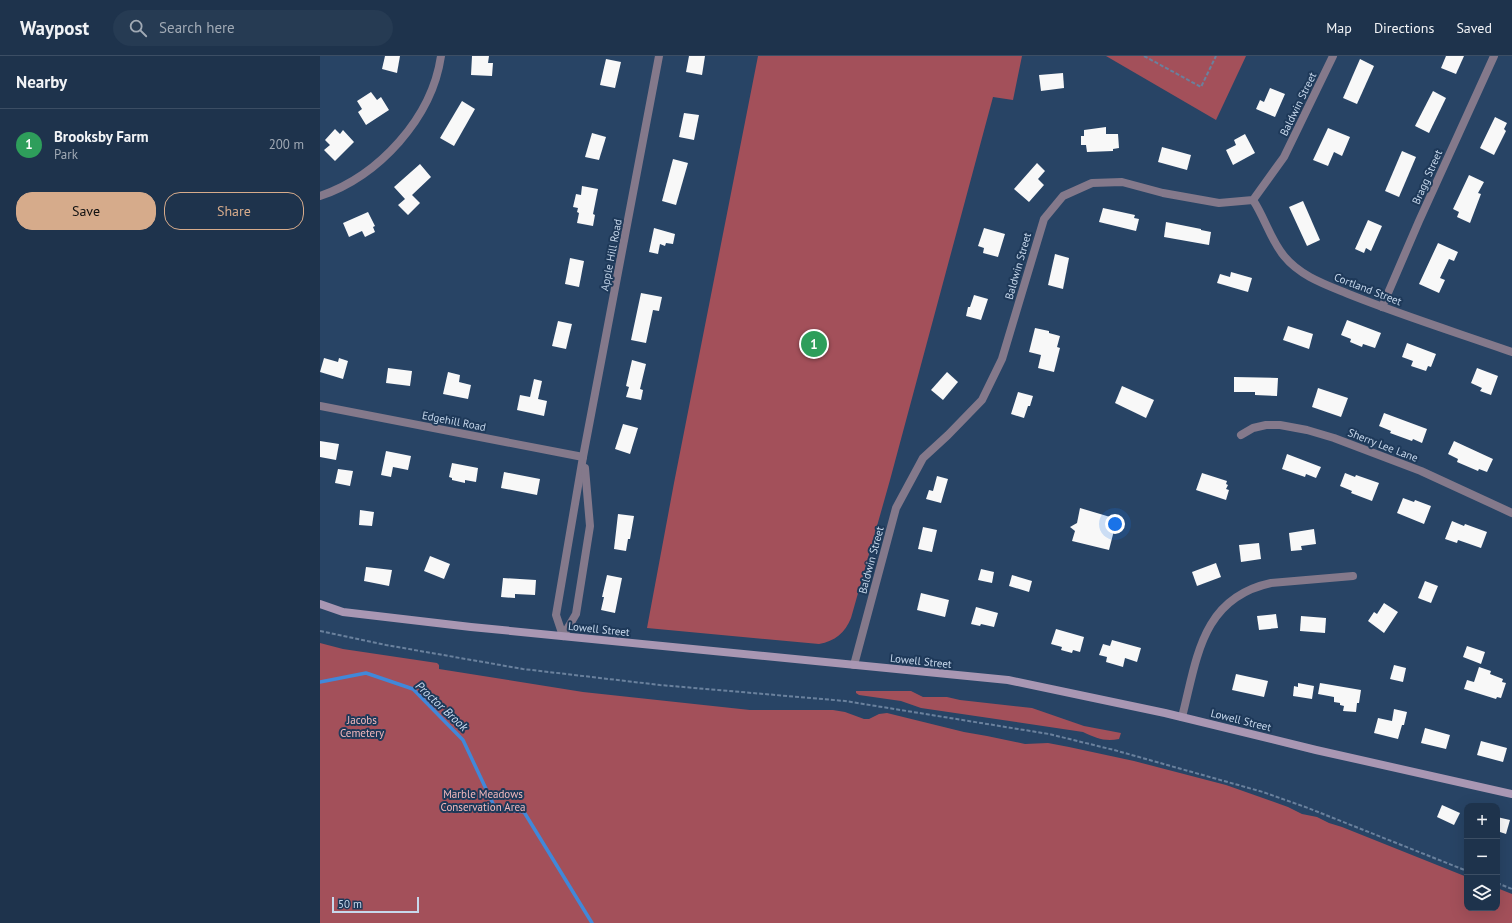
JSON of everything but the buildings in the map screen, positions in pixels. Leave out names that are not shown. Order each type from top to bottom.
[{"type":"main road","name":"Lowell Street","points":[[320,604],[343,612],[471,627],[1008,680],[1182,717],[1316,750],[1512,794]]},
{"type":"street","points":[[320,196],[352,182],[373,167],[392,150],[409,130],[422,108],[433,85],[441,56]]},
{"type":"street","name":"Apple Hill Road","points":[[563,636],[556,614],[583,457],[659,56]]},
{"type":"street","name":"Baldwin Street","points":[[854,665],[896,508],[923,458],[982,400],[1002,359],[1044,219],[1063,196],[1092,183],[1122,182],[1163,193],[1219,203],[1253,200],[1284,157],[1333,56]]},
{"type":"street","name":"Bragg Street","points":[[1382,307],[1419,221],[1494,56]]},
{"type":"street","name":"Cortland Street","points":[[1253,200],[1262,214],[1270,236],[1284,256],[1308,276],[1382,307],[1512,352]]},
{"type":"street","name":"Edgehill Road","points":[[320,406],[583,457]]},
{"type":"street","name":"Sherry Lee Lane","points":[[1241,435],[1253,428],[1266,425],[1280,425],[1307,430],[1347,443],[1421,471],[1512,513]]},
{"type":"street","name":"Apple Hill Road","points":[[563,636],[576,614],[590,526],[583,457]]},
{"type":"street","points":[[1182,717],[1206,633],[1214,618],[1223,607],[1235,598],[1262,585],[1353,576]]},
{"type":"path","points":[[1144,56],[1200,87],[1216,56]]},
{"type":"path","points":[[320,631],[386,646],[523,669],[660,685],[845,701],[1049,734],[1114,750],[1263,792],[1308,808],[1464,870]]},
{"type":"path","points":[[1500,884],[1512,889]]},
{"type":"green space","points":[[758,56],[1022,56],[1013,100],[993,97],[890,480],[851,618],[846,628],[839,636],[825,643],[819,644],[647,628]]},
{"type":"green space","points":[[1106,56],[1246,56],[1216,120]]},
{"type":"green space","name":"Marble Meadows Conservation Area","points":[[320,643],[343,649],[437,663],[439,665],[439,669],[583,692],[750,710],[833,710],[845,712],[864,719],[869,719],[879,714],[887,713],[964,732],[1025,744],[1048,743],[1069,747],[1134,761],[1226,785],[1288,807],[1302,814],[1317,817],[1464,876],[1464,911],[1500,911],[1500,889],[1512,894],[1512,923],[320,923]]},
{"type":"green space","points":[[856,691],[911,691],[923,697],[947,697],[960,700],[1032,708],[1084,726],[1121,733],[1119,739],[1105,740],[1083,732],[921,708],[901,701],[859,695]]},
{"type":"waterway","name":"Proctor Brook","points":[[320,682],[366,673],[413,689],[463,740],[495,808],[524,812],[592,923]]},
{"type":"place","name":"Brooksby Farm","points":[[814,344]]},
{"type":"park label","name":"Jacobs Cemetery","points":[[362,726]]}]
